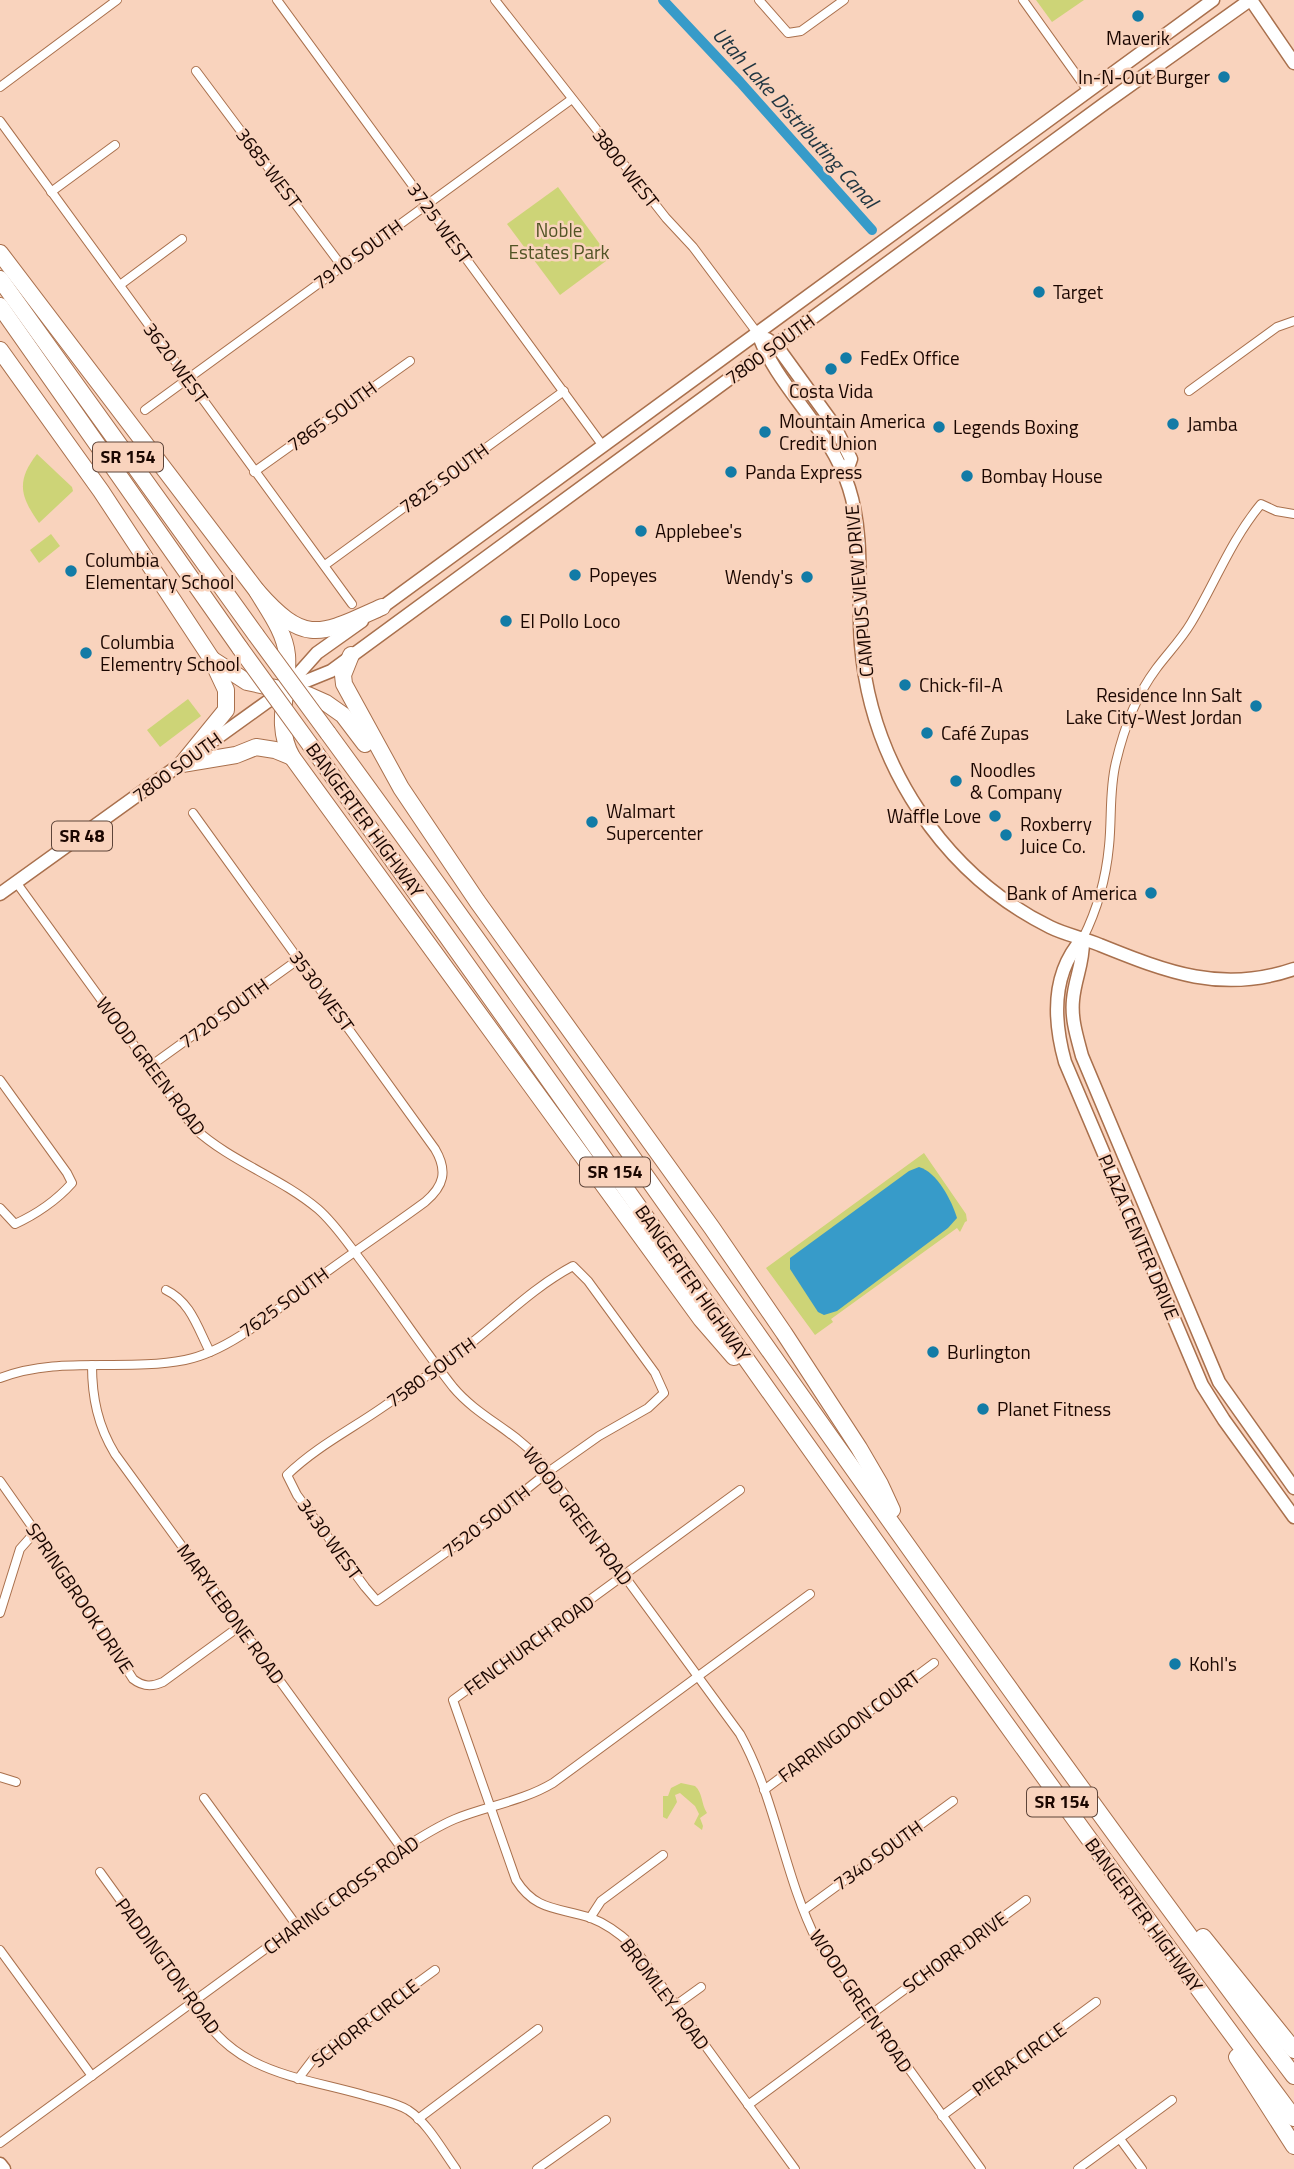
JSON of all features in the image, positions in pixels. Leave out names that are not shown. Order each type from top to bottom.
[{"type":"highway","points":[[0,253],[276,613],[297,627],[331,630],[382,607]]},
{"type":"highway","name":"BANGERTER HIGHWAY","points":[[0,279],[468,927],[1086,1793],[1294,2076]]},
{"type":"highway","name":"BANGERTER HIGHWAY","points":[[0,306],[917,1601],[1294,2118]]},
{"type":"highway","points":[[0,351],[101,491],[211,658],[226,690],[226,710],[182,764]]},
{"type":"highway","points":[[257,591],[284,638],[287,655],[282,728],[292,757],[701,1319],[797,1431]]},
{"type":"highway","points":[[351,655],[343,675],[344,684],[401,788]]},
{"type":"highway","points":[[211,658],[247,682],[308,695],[335,708],[350,723],[401,788],[477,901],[712,1228],[784,1334],[859,1448],[880,1484],[906,1543]]},
{"type":"highway","points":[[182,764],[236,755],[256,747],[275,750],[292,757]]},
{"type":"highway","points":[[1086,1793],[1144,1856],[1214,1952],[1294,2050]]},
{"type":"highway","points":[[1208,2003],[1262,2099],[1294,2146]]},
{"type":"main road","name":"7800 SOUTH","points":[[0,894],[285,689],[317,653],[1213,0]]},
{"type":"main road","name":"7800 SOUTH","points":[[285,689],[331,671],[896,256],[1251,0]]},
{"type":"main road","points":[[1251,0],[1294,62]]},
{"type":"main road","points":[[896,256],[897,247],[906,234],[941,209],[946,203],[944,197]]},
{"type":"main road","name":"CAMPUS VIEW DRIVE","points":[[758,334],[824,435],[845,476],[853,500],[857,527],[865,677],[880,736],[894,768],[932,830],[971,871],[1006,901],[1053,929],[1160,969],[1222,981],[1251,980],[1294,969]]},
{"type":"main road","name":"PLAZA CENTER DRIVE","points":[[1083,938],[1084,958],[1073,1001],[1073,1023],[1082,1056],[1219,1382],[1294,1488]]},
{"type":"main road","name":"PLAZA CENTER DRIVE","points":[[1083,938],[1070,953],[1058,994],[1057,1029],[1065,1062],[1202,1385],[1294,1517]]},
{"type":"main road","points":[[0,2164],[4,2169]]},
{"type":"street","points":[[0,87],[117,0]]},
{"type":"street","name":"3725 WEST","points":[[277,0],[603,446]]},
{"type":"street","name":"3800 WEST","points":[[495,0],[666,218],[693,247],[758,334]]},
{"type":"street","points":[[759,0],[788,33],[801,31],[844,0]]},
{"type":"street","points":[[1023,0],[1088,91]]},
{"type":"street","name":"3685 WEST","points":[[196,71],[341,265]]},
{"type":"street","name":"7910 SOUTH","points":[[145,410],[572,99]]},
{"type":"street","name":"3620 WEST","points":[[0,121],[352,604]]},
{"type":"street","points":[[51,192],[115,145]]},
{"type":"street","points":[[120,285],[182,239]]},
{"type":"street","points":[[1189,391],[1277,327],[1294,321]]},
{"type":"street","name":"7865 SOUTH","points":[[254,472],[410,360]]},
{"type":"street","name":"7825 SOUTH","points":[[325,565],[564,391]]},
{"type":"street","name":"PLAZA CENTER DRIVE","points":[[1083,938],[1102,887],[1110,844],[1115,765],[1126,724],[1137,699],[1156,669],[1189,627],[1234,540],[1261,504],[1276,511],[1294,514]]},
{"type":"street","name":"3530 WEST","points":[[193,813],[435,1149],[442,1161],[444,1173]]},
{"type":"street","name":"WOOD GREEN ROAD","points":[[16,882],[194,1128],[211,1144],[290,1190],[332,1223],[466,1401],[521,1440],[548,1472],[740,1734],[754,1760],[804,1910],[825,1955],[981,2169]]},
{"type":"street","name":"7720 SOUTH","points":[[149,1067],[299,959]]},
{"type":"street","points":[[0,1080],[68,1173],[72,1183],[64,1192],[15,1224],[0,1208]]},
{"type":"street","name":"7625 SOUTH","points":[[0,1378],[39,1367],[154,1364],[186,1360],[209,1352],[246,1331],[435,1194],[442,1183],[444,1173]]},
{"type":"street","name":"7580 SOUTH","points":[[287,1475],[321,1446],[383,1408],[484,1335],[533,1292],[573,1266],[588,1281],[655,1373],[664,1393]]},
{"type":"street","points":[[166,1290],[177,1295],[187,1306],[209,1352]]},
{"type":"street","name":"MARYLEBONE ROAD","points":[[92,1365],[94,1401],[107,1440],[402,1849]]},
{"type":"street","name":"7520 SOUTH","points":[[377,1601],[458,1544],[548,1472],[599,1436],[648,1408],[664,1393]]},
{"type":"street","name":"3430 WEST","points":[[287,1475],[297,1495],[377,1601]]},
{"type":"street","name":"SPRINGBROOK DRIVE","points":[[0,1481],[138,1683],[153,1686],[163,1682],[240,1626]]},
{"type":"street","name":"FENCHURCH ROAD","points":[[453,1700],[740,1490]]},
{"type":"street","points":[[0,1613],[20,1549],[36,1531]]},
{"type":"street","name":"CHARING CROSS ROAD","points":[[0,2143],[402,1849],[434,1828],[526,1796],[553,1783],[810,1594]]},
{"type":"street","name":"FARRINGDON COURT","points":[[764,1790],[934,1663]]},
{"type":"street","name":"BROMLEY ROAD","points":[[453,1700],[516,1880],[522,1890],[536,1902],[608,1926],[632,1945],[795,2169]]},
{"type":"street","points":[[0,1777],[16,1782]]},
{"type":"street","points":[[204,1798],[297,1926]]},
{"type":"street","name":"7340 SOUTH","points":[[804,1910],[953,1801]]},
{"type":"street","points":[[590,1918],[601,1900],[663,1855]]},
{"type":"street","name":"PADDINGTON ROAD","points":[[100,1872],[194,2002],[201,2016],[241,2056],[259,2066],[298,2079],[396,2105],[418,2119],[456,2169]]},
{"type":"street","name":"SCHORR DRIVE","points":[[748,2105],[1026,1900]]},
{"type":"street","points":[[0,1950],[92,2076]]},
{"type":"street","name":"SCHORR CIRCLE","points":[[298,2079],[314,2058],[435,1970]]},
{"type":"street","points":[[676,2005],[701,1987]]},
{"type":"street","name":"PIERA CIRCLE","points":[[942,2116],[1096,2002]]},
{"type":"street","points":[[418,2119],[538,2029]]},
{"type":"street","points":[[1078,2169],[1172,2100]]},
{"type":"street","points":[[537,2169],[606,2120]]},
{"type":"street","points":[[1120,2138],[1142,2169]]},
{"type":"green space","points":[[1036,0],[1084,0],[1052,22]]},
{"type":"green space","name":"Noble Estates Park","points":[[558,187],[610,258],[560,295],[507,224]]},
{"type":"green space","points":[[37,454],[73,491],[39,523],[28,505],[23,488],[26,472]]},
{"type":"green space","points":[[51,534],[60,546],[39,563],[30,550]]},
{"type":"green space","points":[[188,699],[201,716],[160,747],[147,730]]},
{"type":"green space","points":[[924,1153],[966,1214],[967,1221],[960,1232],[957,1228],[831,1319],[833,1322],[815,1335],[766,1268]]},
{"type":"green space","points":[[681,1783],[695,1786],[699,1792],[707,1813],[700,1818],[702,1830],[694,1824],[699,1814],[695,1806],[680,1793],[675,1795],[677,1802],[667,1819],[663,1817],[663,1796],[668,1796],[671,1788]]},
{"type":"water","points":[[919,1167],[938,1181],[957,1218],[948,1228],[837,1311],[824,1315],[818,1312],[790,1269],[790,1258],[909,1171]]},
{"type":"waterway","name":"Utah Lake Distributing Canal","points":[[663,0],[872,230]]},
{"type":"place","name":"Maverik","points":[[1138,16]]},
{"type":"place","name":"In-N-Out Burger","points":[[1224,77]]},
{"type":"place","name":"Target","points":[[1039,292]]},
{"type":"place","name":"FedEx Office","points":[[846,358]]},
{"type":"place","name":"Costa Vida","points":[[831,369]]},
{"type":"place","name":"Jamba","points":[[1173,424]]},
{"type":"place","name":"Legends Boxing","points":[[939,427]]},
{"type":"place","name":"Mountain America Credit Union","points":[[765,432]]},
{"type":"place","name":"Panda Express","points":[[731,472]]},
{"type":"place","name":"Bombay House","points":[[967,476]]},
{"type":"place","name":"Applebee's","points":[[641,531]]},
{"type":"place","name":"Columbia Elementary School","points":[[71,571]]},
{"type":"place","name":"Popeyes","points":[[575,575]]},
{"type":"place","name":"Wendy's","points":[[807,577]]},
{"type":"place","name":"El Pollo Loco","points":[[506,621]]},
{"type":"place","name":"Columbia Elementry School","points":[[86,653]]},
{"type":"place","name":"Chick-fil-A","points":[[905,685]]},
{"type":"place","name":"Residence Inn Salt Lake City-West Jordan","points":[[1256,706]]},
{"type":"place","name":"Café Zupas","points":[[927,733]]},
{"type":"place","name":"Noodles & Company","points":[[956,781]]},
{"type":"place","name":"Waffle Love","points":[[995,816]]},
{"type":"place","name":"Walmart Supercenter","points":[[592,822]]},
{"type":"place","name":"Roxberry Juice Co.","points":[[1006,835]]},
{"type":"place","name":"Bank of America","points":[[1151,893]]},
{"type":"place","name":"Burlington","points":[[933,1352]]},
{"type":"place","name":"Planet Fitness","points":[[983,1409]]},
{"type":"place","name":"Kohl's","points":[[1175,1664]]}]
